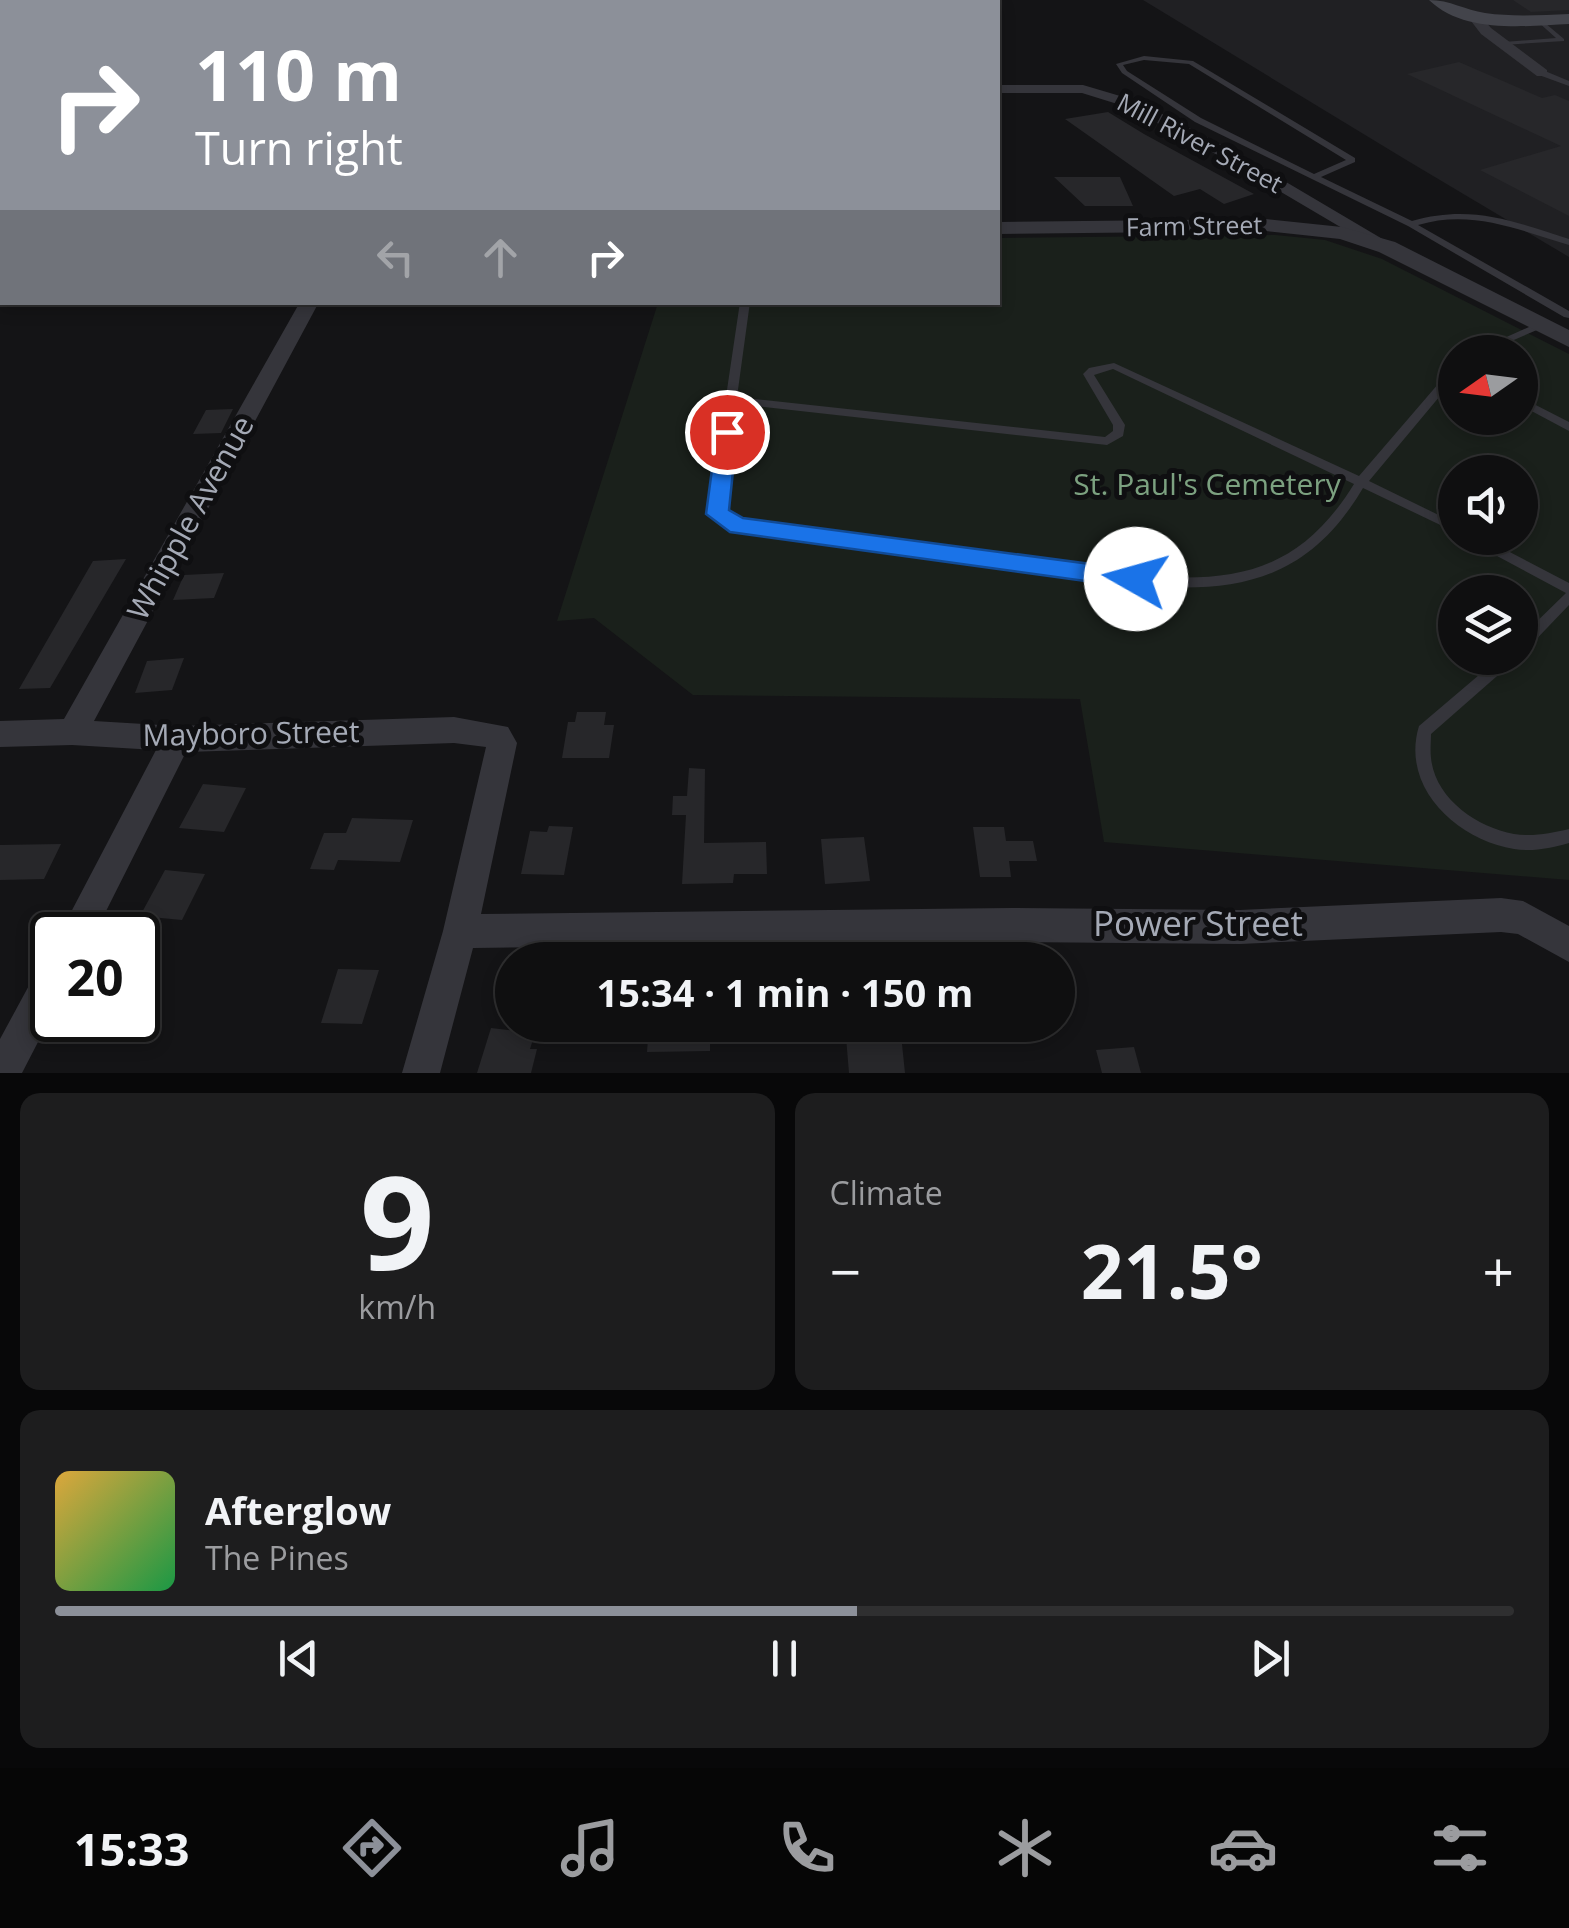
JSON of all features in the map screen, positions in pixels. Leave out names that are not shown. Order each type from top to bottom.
[{"type":"main road","points":[[1438,0],[1474,16],[1569,20]]},
{"type":"street","points":[[1474,16],[1542,72]]},
{"type":"street","name":"Mill River Street","points":[[1000,88],[1083,89],[1132,104],[1231,156],[1387,247]]},
{"type":"street","name":"Farm Street","points":[[1000,228],[1266,224],[1342,233],[1387,247],[1569,340]]},
{"type":"street","name":"Whipple Avenue","points":[[72,732],[308,305]]},
{"type":"street","points":[[1540,325],[1569,315]]},
{"type":"street","name":"Mayboro Street","points":[[0,734],[72,732],[177,738],[454,730],[500,738],[502,744],[460,932]]},
{"type":"street","points":[[88,912],[177,738]]},
{"type":"street","name":"Power Street","points":[[460,932],[1240,926],[1500,916],[1523,918],[1569,945]]},
{"type":"street","points":[[421,1073],[460,932]]},
{"type":"street","points":[[2,1073],[30,1021]]},
{"type":"lane","points":[[1504,44],[1562,40],[1539,20]]},
{"type":"lane","points":[[1316,176],[1352,160],[1191,62],[1144,58],[1119,64],[1124,72],[1198,120],[1411,224],[1569,315]]},
{"type":"lane","points":[[1542,72],[1569,84]]},
{"type":"lane","points":[[1411,224],[1439,214],[1486,216],[1569,242]]},
{"type":"lane","points":[[745,305],[717,498],[717,514],[722,520],[738,526],[1098,575],[1174,584],[1255,574],[1288,562],[1316,544],[1346,510],[1361,482],[1438,389]]},
{"type":"lane","points":[[1517,335],[1540,325]]},
{"type":"lane","points":[[732,400],[1107,441],[1119,433],[1119,425],[1088,374],[1114,366],[1438,520]]},
{"type":"lane","points":[[1538,408],[1567,422]]},
{"type":"lane","points":[[1505,555],[1569,589]]},
{"type":"lane","points":[[1538,629],[1569,597]]},
{"type":"lane","points":[[1488,675],[1424,731],[1420,750],[1433,786],[1457,818],[1485,837],[1517,843],[1569,836]]},
{"type":"shaded area","points":[[1143,0],[1569,0],[1569,257],[1408,161]]},
{"type":"green space","name":"St. Paul's Cemetery","points":[[1275,235],[1325,240],[1382,259],[1532,335],[1438,335],[1438,435],[1538,435],[1538,338],[1569,354],[1569,880],[1104,842],[1080,699],[693,695],[594,618],[557,621],[657,305],[1000,305],[1000,238]]},
{"type":"building","points":[[1513,0],[1569,0],[1569,10],[1531,12]]},
{"type":"building","points":[[1459,62],[1542,98],[1555,95],[1569,101],[1569,216],[1480,170],[1561,146],[1407,74]]},
{"type":"building","points":[[1108,112],[1254,194],[1224,204],[1200,189],[1174,196],[1065,119]]},
{"type":"building","points":[[1054,177],[1120,177],[1133,206],[1085,206]]},
{"type":"building","points":[[233,409],[221,433],[193,434],[206,410]]},
{"type":"building","points":[[126,559],[50,688],[19,689],[93,561]]},
{"type":"building","points":[[224,573],[214,598],[173,600],[184,575]]},
{"type":"building","points":[[184,658],[172,690],[135,693],[147,661]]},
{"type":"building","points":[[577,712],[606,712],[604,725],[614,725],[609,758],[562,758],[568,722],[575,722]]},
{"type":"building","points":[[689,768],[705,769],[704,843],[766,842],[767,874],[734,874],[733,883],[682,884],[686,815],[672,815],[673,796],[687,796]]},
{"type":"building","points":[[203,784],[246,788],[224,832],[179,828]]},
{"type":"building","points":[[352,818],[413,820],[400,862],[338,860],[334,870],[310,869],[324,833],[346,833]]},
{"type":"building","points":[[549,826],[573,827],[564,875],[521,874],[530,831],[547,832]]},
{"type":"building","points":[[973,827],[1004,827],[1006,841],[1033,841],[1037,861],[1009,861],[1011,877],[980,877]]},
{"type":"building","points":[[864,837],[870,881],[825,884],[821,839]]},
{"type":"building","points":[[61,844],[44,879],[0,880],[0,845]]},
{"type":"building","points":[[165,870],[205,874],[182,920],[160,918],[160,912],[142,912]]},
{"type":"building","points":[[338,969],[379,970],[362,1024],[321,1023]]},
{"type":"building","points":[[491,1028],[495,1028],[495,1042],[532,1042],[530,1049],[537,1049],[531,1073],[477,1073]]},
{"type":"building","points":[[648,1042],[710,1042],[710,1051],[647,1052]]},
{"type":"building","points":[[846,1042],[902,1042],[905,1073],[849,1073]]},
{"type":"building","points":[[1134,1047],[1141,1073],[1102,1073],[1096,1050]]},
{"type":"route","points":[[727,432],[717,514],[738,526],[1136,579]]}]
